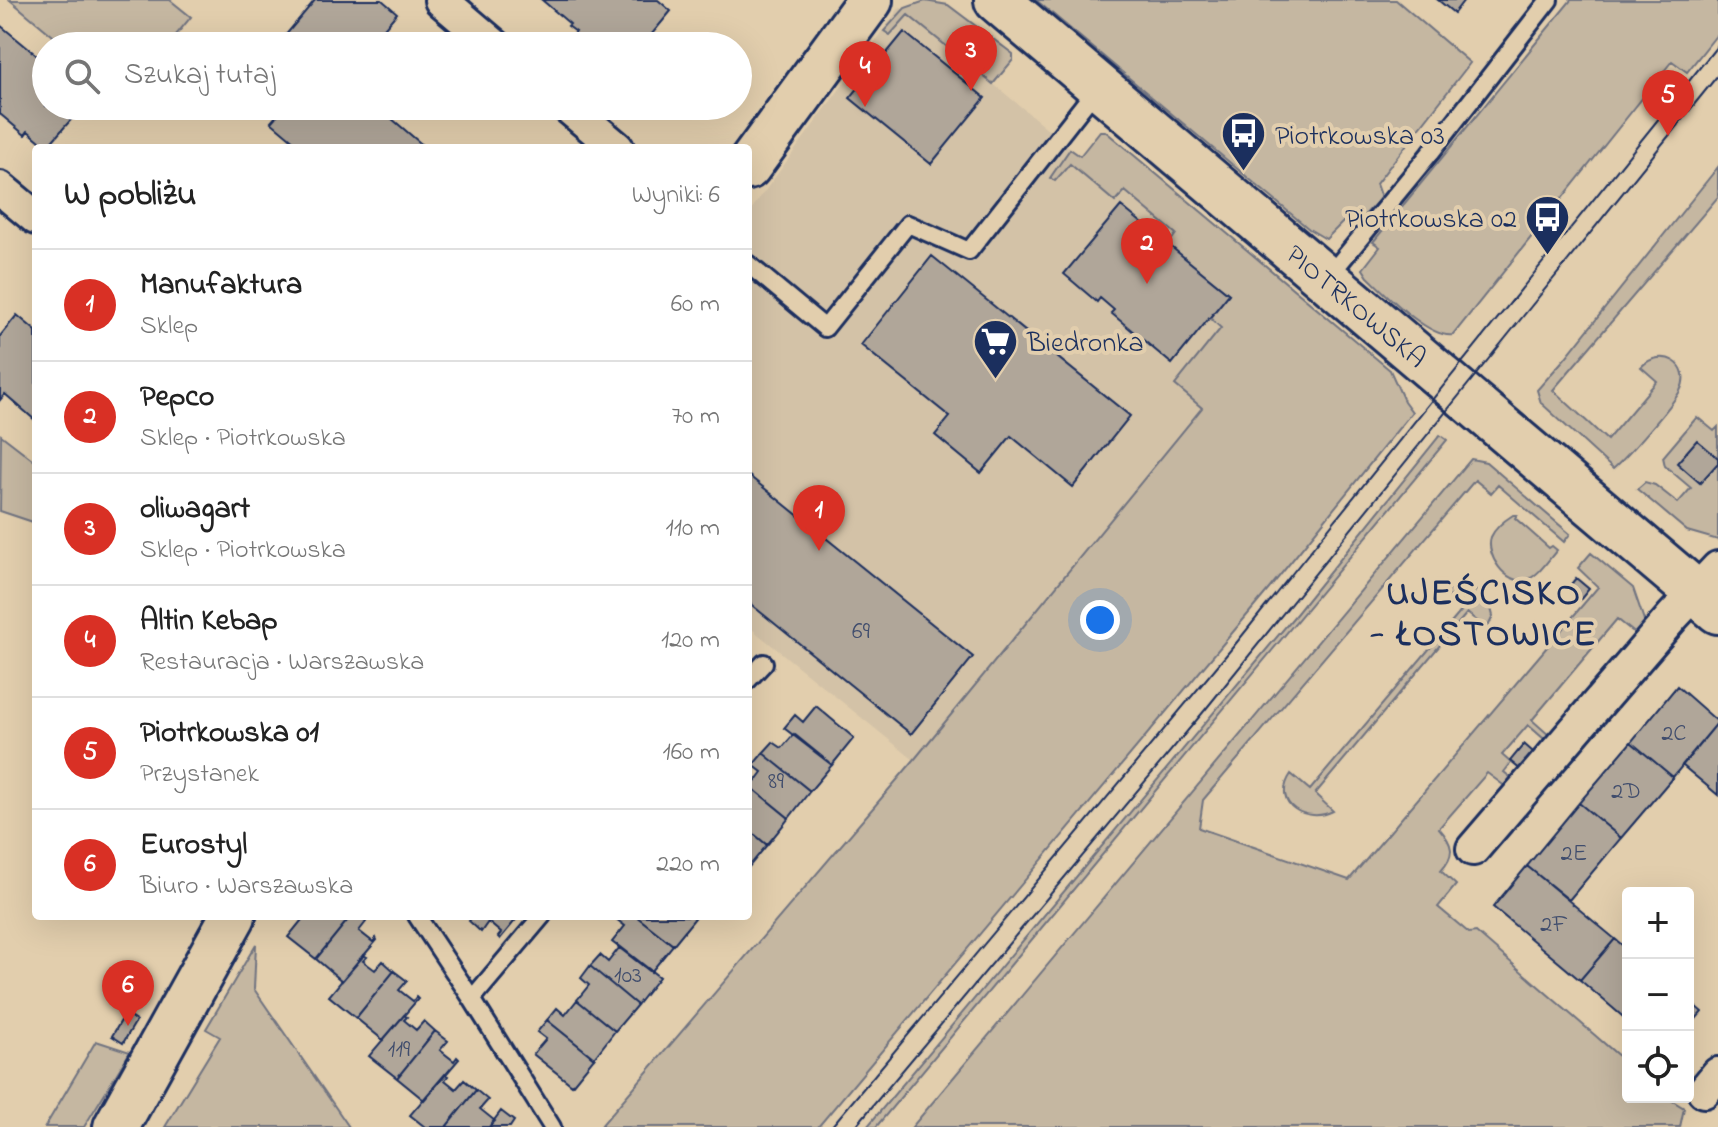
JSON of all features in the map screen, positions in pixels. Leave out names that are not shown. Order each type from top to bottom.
[{"type":"street","points":[[441,0],[479,32]]},
{"type":"street","points":[[752,162],[870,0]]},
{"type":"street","name":"PIOTRKOWSKA","points":[[997,0],[1326,278],[1710,591]]},
{"type":"street","points":[[584,120],[612,144]]},
{"type":"street","points":[[0,188],[32,215]]},
{"type":"street","points":[[1473,849],[1710,591]]},
{"type":"street","points":[[116,1127],[231,920]]},
{"type":"lane","points":[[1326,278],[1441,140],[1549,0]]},
{"type":"lane","points":[[752,267],[825,328],[908,224],[969,251],[1098,86]]},
{"type":"lane","points":[[752,676],[764,663]]},
{"type":"lane","points":[[420,920],[552,1127]]},
{"type":"lane","points":[[472,999],[539,920]]},
{"type":"shaded area","points":[[10,0],[170,0],[191,17],[179,32],[48,32]]},
{"type":"shaded area","points":[[1036,0],[1396,0],[1470,63],[1376,184],[1381,198],[1355,225],[1346,219],[1326,239],[1309,229]]},
{"type":"shaded area","points":[[1571,0],[1718,0],[1718,33],[1687,72],[1672,61],[1453,335],[1432,330],[1408,314],[1368,277],[1363,269],[1380,247],[1373,242]]},
{"type":"shaded area","points":[[925,1],[948,5],[1013,54],[1013,60],[993,84],[908,15],[890,35],[884,31],[905,8]]},
{"type":"shaded area","points":[[900,7],[1273,315],[1202,407],[914,760],[752,629],[752,209]]},
{"type":"shaded area","points":[[1100,131],[1105,131],[1390,370],[1412,412],[1269,589],[818,1127],[600,1127],[914,760],[1202,408],[1175,385],[1221,328],[1210,318],[1229,294],[1168,245],[1176,234],[1125,191],[1115,202],[1070,164],[1055,181],[1050,178],[1070,149],[1080,156]]},
{"type":"shaded area","points":[[1718,167],[1718,197],[1553,390],[1607,440],[1657,381],[1641,367],[1658,358],[1674,361],[1679,366],[1683,373],[1680,391],[1649,431],[1613,469],[1541,403],[1537,390]]},
{"type":"shaded area","points":[[1697,417],[1714,431],[1718,427],[1718,540],[1687,531],[1637,489],[1645,482],[1655,485],[1678,503],[1691,488],[1665,466],[1663,457]]},
{"type":"shaded area","points":[[1,435],[32,459],[32,522],[0,511]]},
{"type":"shaded area","points":[[1440,435],[1447,440],[876,1127],[867,1127],[1297,613]]},
{"type":"shaded area","points":[[1471,459],[1486,462],[1570,534],[1564,542],[1498,485],[1491,493],[1475,480],[1203,800],[1199,828],[1349,880],[1598,587],[1578,568],[1591,553],[1633,588],[1646,626],[1637,635],[1617,619],[1532,720],[1550,736],[1551,745],[1528,725],[1502,755],[1511,763],[1504,772],[1519,784],[1506,787],[1487,773],[1439,828],[1451,849],[1441,871],[1456,885],[1438,907],[1469,933],[1476,932],[1622,1059],[1622,1103],[1676,1103],[1684,1108],[1680,1127],[912,1127]]},
{"type":"shaded area","points":[[1517,515],[1515,518],[1549,548],[1552,546],[1557,550],[1539,572],[1526,580],[1511,578],[1499,567],[1491,552],[1491,537],[1500,524]]},
{"type":"shaded area","points":[[1457,585],[1476,591],[1489,604],[1493,616],[1487,629],[1467,613],[1315,794],[1333,811],[1313,815],[1295,809],[1285,795],[1291,774],[1310,790],[1463,609],[1444,592]]},
{"type":"shaded area","points":[[256,944],[254,989],[349,1127],[165,1127],[220,1037],[206,1029]]},
{"type":"shaded area","points":[[96,1041],[130,1052],[84,1127],[45,1127]]},
{"type":"building","points":[[315,0],[382,0],[397,13],[381,32],[288,32]]},
{"type":"building","points":[[542,0],[658,0],[671,11],[654,32],[576,32],[568,26],[570,24]]},
{"type":"building","points":[[1438,0],[1464,0],[1454,13]]},
{"type":"building","points":[[0,25],[32,51],[32,120],[71,120],[50,144],[43,144],[28,131],[25,135],[0,114]]},
{"type":"building","points":[[904,32],[985,98],[931,164],[850,98]]},
{"type":"building","points":[[393,120],[421,144],[297,144],[271,122]]},
{"type":"building","points":[[1121,206],[1229,294],[1172,364],[1111,313],[1114,310],[1100,298],[1097,302],[1064,274]]},
{"type":"building","name":"Biedronka","points":[[932,256],[1130,416],[1073,487],[1011,436],[981,473],[935,435],[950,417],[861,345]]},
{"type":"building","points":[[17,315],[32,328],[32,418],[5,394],[0,400],[0,336]]},
{"type":"building","points":[[1697,440],[1718,458],[1718,463],[1700,483],[1677,463]]},
{"type":"building","points":[[752,478],[973,657],[911,734],[752,605]]},
{"type":"building","points":[[1576,578],[1589,589],[1580,600],[1567,589]]},
{"type":"building","points":[[1677,686],[1718,722],[1673,777],[1631,742]]},
{"type":"building","points":[[816,706],[854,738],[832,765],[784,728],[795,715],[803,722]]},
{"type":"building","points":[[1718,722],[1718,795],[1682,765]]},
{"type":"building","points":[[794,734],[832,765],[810,791],[763,753],[773,742],[782,748]]},
{"type":"building","points":[[1631,742],[1673,777],[1621,838],[1579,803]]},
{"type":"building","points":[[1524,744],[1541,759],[1527,775],[1510,761]]},
{"type":"building","points":[[763,753],[810,791],[789,818],[752,788],[762,772],[753,765]]},
{"type":"building","points":[[752,788],[789,818],[767,845],[752,832]]},
{"type":"building","points":[[1579,803],[1621,838],[1569,900],[1527,866]]},
{"type":"building","points":[[752,832],[767,845],[752,863]]},
{"type":"building","points":[[1527,866],[1615,939],[1580,980],[1493,907]]},
{"type":"building","points":[[302,920],[348,920],[316,959],[288,937]]},
{"type":"building","points":[[348,920],[364,920],[366,922],[359,931],[373,942],[377,940],[342,981],[316,959]]},
{"type":"building","points":[[516,920],[500,939],[501,933],[488,922],[481,932],[469,921]]},
{"type":"building","points":[[617,920],[641,920],[673,945],[651,972],[612,942],[625,926]]},
{"type":"building","points":[[641,920],[693,920],[673,945]]},
{"type":"building","points":[[1615,939],[1622,945],[1622,1016],[1580,980]]},
{"type":"building","points":[[617,944],[659,977],[637,1005],[590,966],[600,955],[608,962],[619,948]]},
{"type":"building","points":[[363,955],[367,957],[363,961],[375,970],[383,961],[394,971],[356,1018],[329,996]]},
{"type":"building","points":[[590,966],[637,1005],[615,1031],[577,1000],[589,985],[581,978]]},
{"type":"building","points":[[394,971],[407,981],[399,990],[413,1001],[416,997],[418,999],[383,1040],[356,1018]]},
{"type":"building","points":[[577,1000],[615,1031],[594,1058],[547,1020],[557,1008],[565,1015]]},
{"type":"building","points":[[1694,1005],[1702,1012],[1694,1021]]},
{"type":"building","points":[[125,1014],[136,1021],[123,1043],[112,1036]]},
{"type":"building","points":[[404,1015],[407,1017],[404,1020],[416,1030],[424,1021],[435,1031],[397,1078],[369,1056]]},
{"type":"building","points":[[547,1020],[594,1058],[572,1085],[533,1054],[546,1039],[537,1032]]},
{"type":"building","points":[[435,1031],[448,1041],[440,1050],[454,1061],[457,1057],[459,1059],[424,1100],[397,1078]]},
{"type":"building","points":[[445,1074],[448,1076],[445,1080],[456,1089],[464,1080],[476,1090],[446,1127],[425,1127],[410,1115]]},
{"type":"building","points":[[476,1090],[488,1100],[480,1109],[495,1121],[489,1127],[446,1127]]},
{"type":"building","points":[[501,1111],[514,1121],[510,1127],[489,1127]]},
{"type":"tram line","points":[[831,1127],[1233,647],[1718,45]]},
{"type":"tram line","points":[[855,1127],[1205,710],[1718,75]]},
{"type":"place","name":"oliwagart","points":[[971,91]]},
{"type":"place","name":"Altin Kebap","points":[[865,107]]},
{"type":"place","name":"Piotrkowska 01","points":[[1668,136]]},
{"type":"place","name":"Piotrkowska 03","points":[[1244,173]]},
{"type":"place","name":"Piotrkowska 02","points":[[1548,256]]},
{"type":"place","name":"Pepco","points":[[1147,284]]},
{"type":"place","name":"Biedronka","points":[[996,380]]},
{"type":"place","name":"Manufaktura","points":[[819,551]]},
{"type":"place","name":"Eurostyl","points":[[128,1026]]},
{"type":"district","name":"UJEŚCISKO - ŁOSTOWICE","points":[[1484,612]]}]
